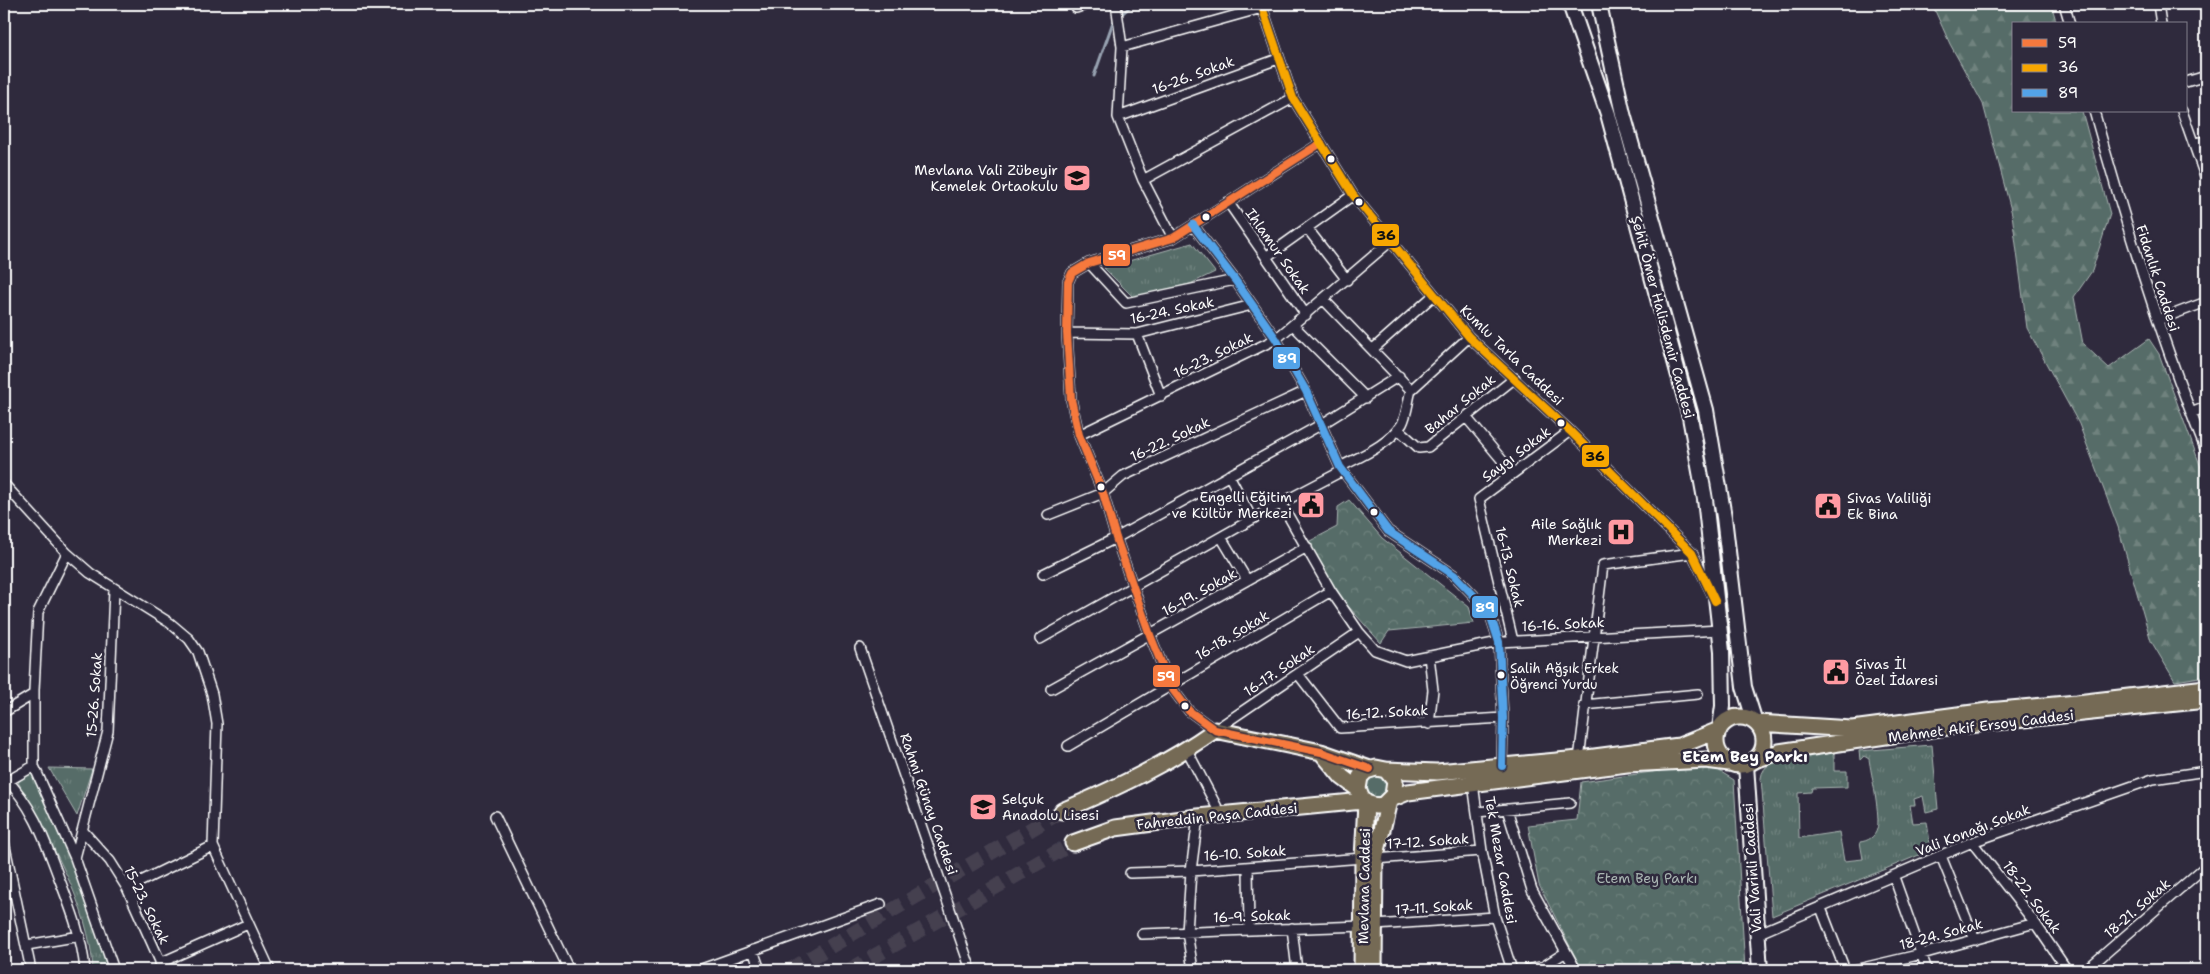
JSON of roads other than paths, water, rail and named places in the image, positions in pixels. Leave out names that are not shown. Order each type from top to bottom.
[{"type":"main road","name":"Şehit Ömer Halisdemir Caddesi","points":[[1570,4],[1608,114],[1685,394],[1705,499],[1715,600],[1720,630],[1724,706],[1720,729]]},
{"type":"main road","name":"Şehit Ömer Halisdemir Caddesi","points":[[1599,4],[1624,114],[1706,410],[1724,517],[1744,687],[1756,723]]},
{"type":"main road","name":"Mehmet Akif Ersoy Caddesi","points":[[1756,723],[1852,729],[1988,711],[2206,688]]},
{"type":"main road","name":"Mehmet Akif Ersoy Caddesi","points":[[1752,762],[1779,752],[1940,728],[2206,700]]},
{"type":"main road","points":[[1062,811],[1129,782],[1187,750],[1215,730],[1321,752],[1370,769],[1437,772],[1579,759],[1679,746],[1720,729],[1732,718],[1748,718],[1756,723],[1762,730],[1765,745],[1752,762],[1729,763],[1706,760],[1627,764],[1408,792],[1376,806],[1362,798],[1321,752]]},
{"type":"main road","points":[[1720,729],[1716,737],[1718,752],[1729,763]]},
{"type":"main road","name":"Vali Varinli Caddesi","points":[[1752,762],[1757,934],[1760,970]]},
{"type":"main road","points":[[1362,798],[1360,777],[1370,769]]},
{"type":"main road","points":[[1386,770],[1395,781],[1395,792],[1390,800]]},
{"type":"main road","name":"Fahreddin Paşa Caddesi","points":[[1073,843],[1115,828],[1362,798]]},
{"type":"main road","name":"Mevlana Caddesi","points":[[1362,798],[1369,859],[1369,926],[1374,970]]},
{"type":"main road","name":"Mevlana Caddesi","points":[[1369,859],[1390,800]]},
{"type":"main road","name":"Mevlana Caddesi","points":[[1362,970],[1369,926]]},
{"type":"street","points":[[1075,4],[1076,8],[1088,4]]},
{"type":"street","points":[[2064,4],[2069,22]]},
{"type":"street","points":[[2158,4],[2161,22]]},
{"type":"street","points":[[1116,6],[1120,20],[1122,47],[1118,116],[1143,180],[1173,238]]},
{"type":"street","points":[[1122,47],[1262,6]]},
{"type":"street","name":"Kumlu Tarla Caddesi","points":[[1262,6],[1278,59],[1293,98],[1353,195],[1470,337],[1570,431],[1692,553],[1715,600]]},
{"type":"street","name":"16-26. Sokak","points":[[1118,116],[1278,59]]},
{"type":"street","points":[[2188,81],[2206,76]]},
{"type":"street","points":[[1143,180],[1293,98]]},
{"type":"street","name":"Fidanlık Caddesi","points":[[2094,112],[2128,232],[2158,320],[2206,449]]},
{"type":"street","points":[[2182,112],[2195,143],[2206,179]]},
{"type":"street","points":[[2195,143],[2206,140]]},
{"type":"street","points":[[1215,730],[1189,711],[1171,688],[1133,588],[1103,493],[1079,435],[1071,398],[1067,333],[1068,282],[1072,273],[1089,263],[1173,238],[1321,144]]},
{"type":"street","points":[[1266,257],[1353,195]]},
{"type":"street","name":"Ihlamur Sokak","points":[[1228,202],[1306,315]]},
{"type":"street","points":[[1194,225],[1236,280],[1276,339],[1306,391],[1341,469],[1388,531],[1454,576],[1489,611],[1499,642],[1503,718],[1502,766]]},
{"type":"street","points":[[1308,228],[1347,280]]},
{"type":"street","name":"16-23. Sokak","points":[[1079,435],[1276,339],[1294,326],[1392,240]]},
{"type":"street","points":[[1089,263],[1126,303],[1236,280]]},
{"type":"street","points":[[1373,348],[1434,295]]},
{"type":"street","points":[[1324,300],[1373,348],[1411,390]]},
{"type":"street","points":[[2158,320],[2206,302]]},
{"type":"street","name":"16-24. Sokak","points":[[1067,333],[1136,334],[1252,305]]},
{"type":"street","points":[[1294,326],[1366,398]]},
{"type":"street","points":[[1136,334],[1161,396]]},
{"type":"street","points":[[1040,639],[1133,588],[1376,448],[1403,423],[1411,390],[1470,337]]},
{"type":"street","points":[[1043,574],[1116,538],[1322,424],[1399,376]]},
{"type":"street","name":"Bahar Sokak","points":[[1398,429],[1419,448],[1428,448],[1515,378]]},
{"type":"street","name":"16-22. Sokak","points":[[1048,516],[1103,493],[1123,476],[1306,391]]},
{"type":"street","points":[[2192,413],[2206,407]]},
{"type":"street","points":[[1466,417],[1512,472]]},
{"type":"street","name":"Saygı Sokak","points":[[1479,499],[1512,472],[1570,431]]},
{"type":"street","points":[[1230,475],[1252,519]]},
{"type":"street","points":[[4,484],[67,553],[114,590],[170,623],[189,639],[198,652],[212,694],[217,724],[213,846],[270,970]]},
{"type":"street","name":"16-13. Sokak","points":[[1479,499],[1514,641]]},
{"type":"street","name":"16-16. Sokak","points":[[1281,502],[1332,591],[1359,632],[1375,650],[1406,661],[1499,642],[1720,630]]},
{"type":"street","points":[[1221,537],[1247,580]]},
{"type":"street","name":"16-19. Sokak","points":[[1051,689],[1150,636],[1307,547]]},
{"type":"street","points":[[67,553],[38,612],[34,694],[34,766],[75,858],[114,970]]},
{"type":"street","points":[[1579,759],[1584,704],[1603,565],[1692,553]]},
{"type":"street","name":"15-26. Sokak","points":[[75,858],[108,731],[114,590]]},
{"type":"street","name":"16-18. Sokak","points":[[1068,746],[1171,688],[1332,591]]},
{"type":"street","name":"16-17. Sokak","points":[[1215,730],[1359,632]]},
{"type":"street","name":"Rahmi Günay Caddesi","points":[[860,648],[971,970]]},
{"type":"street","points":[[1429,656],[1433,690],[1429,724]]},
{"type":"street","name":"16-12. Sokak","points":[[1298,674],[1340,728],[1503,718]]},
{"type":"street","points":[[4,712],[34,694]]},
{"type":"street","points":[[1584,704],[1698,694]]},
{"type":"street","points":[[1187,750],[1221,815]]},
{"type":"street","points":[[34,766],[6,779],[23,798],[36,818],[80,936],[85,970]]},
{"type":"street","name":"Vali Konağı Sokak","points":[[1757,934],[1972,842],[2153,779],[2206,771]]},
{"type":"street","name":"Tek Mezar Caddesi","points":[[1473,783],[1482,851],[1495,917],[1512,970]]},
{"type":"street","points":[[1477,812],[1570,803]]},
{"type":"street","points":[[1507,809],[1532,890],[1576,970]]},
{"type":"street","points":[[495,816],[569,970]]},
{"type":"street","points":[[1193,970],[1187,932],[1191,871],[1198,817]]},
{"type":"street","name":"15-23. Sokak","points":[[83,831],[110,861],[126,888],[162,967]]},
{"type":"street","points":[[4,842],[31,970]]},
{"type":"street","name":"18-22. Sokak","points":[[1972,842],[2035,923],[2067,970]]},
{"type":"street","points":[[126,888],[213,846]]},
{"type":"street","name":"17-12. Sokak","points":[[1369,859],[1482,851]]},
{"type":"street","points":[[1941,856],[1975,940]]},
{"type":"street","name":"16-10. Sokak","points":[[1130,873],[1191,871],[1369,859]]},
{"type":"street","name":"18-21. Sokak","points":[[2086,970],[2206,866]]},
{"type":"street","points":[[1248,867],[1249,930]]},
{"type":"street","points":[[1894,877],[1927,970]]},
{"type":"street","points":[[700,970],[882,904]]},
{"type":"street","points":[[1821,908],[1845,970]]},
{"type":"street","name":"17-11. Sokak","points":[[1369,926],[1495,917]]},
{"type":"street","name":"18-24. Sokak","points":[[1854,970],[1922,954],[2035,923]]},
{"type":"street","points":[[162,967],[248,924]]},
{"type":"street","name":"16-9. Sokak","points":[[1142,934],[1369,926]]},
{"type":"street","points":[[1292,928],[1297,970]]},
{"type":"street","points":[[27,945],[80,936]]},
{"type":"street","points":[[753,950],[760,970]]},
{"type":"street","points":[[1526,970],[1545,968],[1566,952]]},
{"type":"waterway","points":[[1094,76],[1113,22],[1133,4]]},
{"type":"tunnel","points":[[790,970],[1062,811]]},
{"type":"tunnel","points":[[850,970],[1073,843]]},
{"type":"place","name":"Mevlana Vali Zübeyir Kemelek Ortaokulu","points":[[1077,178]]},
{"type":"place","name":"Engelli Eğitim ve Kültür Merkezi","points":[[1311,505]]},
{"type":"place","name":"Sivas Valiliği Ek Bina","points":[[1828,506]]},
{"type":"place","name":"Aile Sağlık Merkezi","points":[[1621,532]]},
{"type":"place","name":"Sivas İl Özel İdaresi","points":[[1836,672]]},
{"type":"place","name":"Salih Ağşık Erkek Öğrenci Yurdu","points":[[1501,675]]},
{"type":"place","name":"Selçuk Anadolu Lisesi","points":[[983,807]]},
{"type":"district","name":"Etem Bey Parkı","points":[[1745,756]]}]
